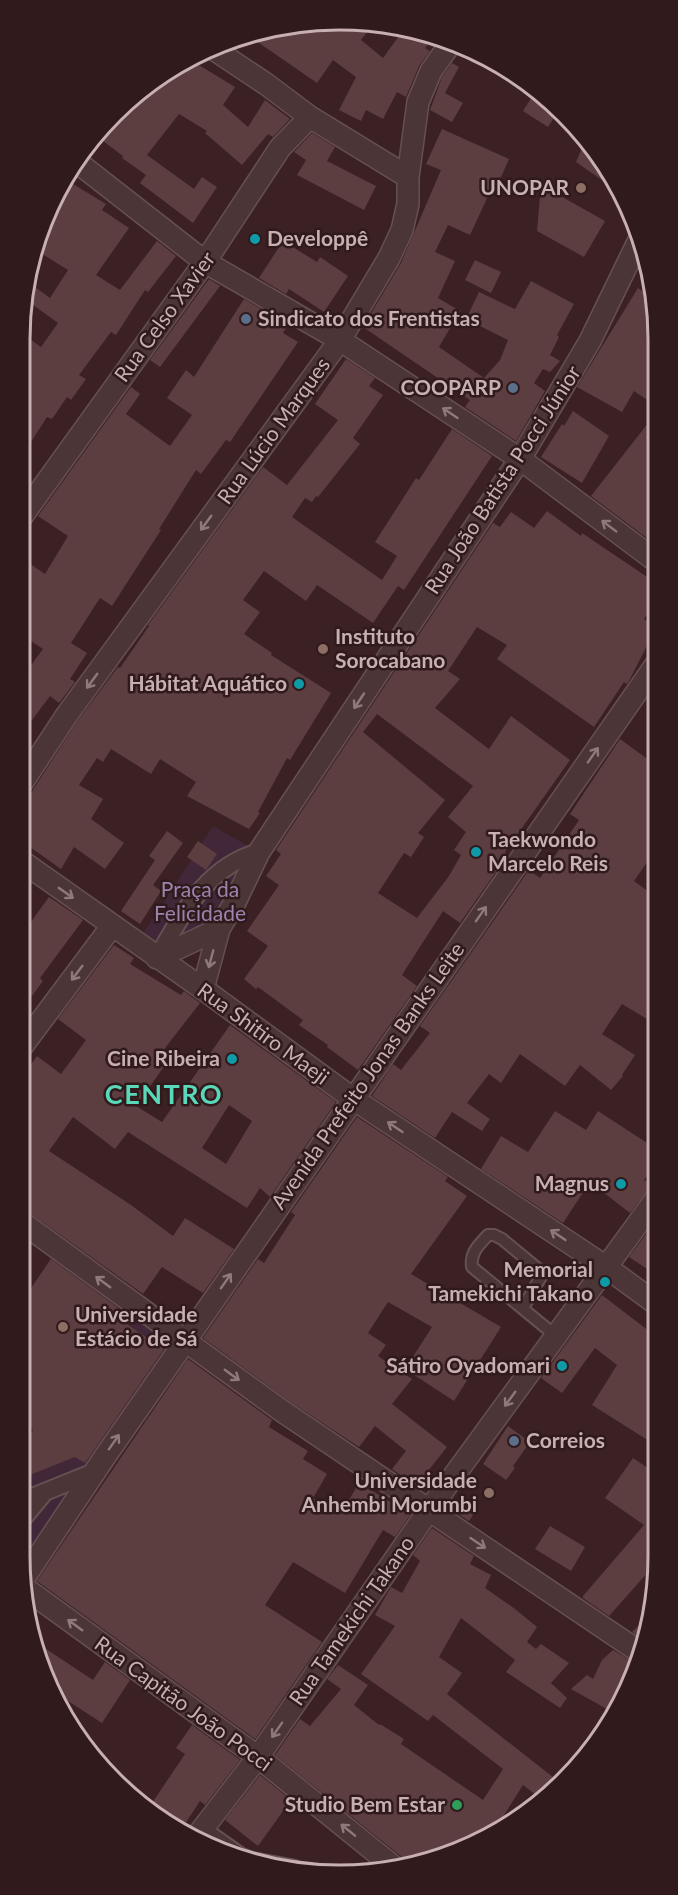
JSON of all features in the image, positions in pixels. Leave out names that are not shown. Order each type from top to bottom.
[{"type":"street","name":"Rua Lúcio Marques","points":[[30,771],[66,716],[340,340],[395,247],[408,204],[408,177],[421,95],[431,71],[447,50]]},
{"type":"street","points":[[222,54],[310,117],[408,177]]},
{"type":"street","name":"Rua Celso Xavier","points":[[30,487],[206,262],[280,148],[310,117]]},
{"type":"street","points":[[83,166],[206,262],[340,340],[520,459],[648,555]]},
{"type":"street","name":"Rua João Batista Pocci Júnior","points":[[203,989],[219,929],[259,852],[520,459],[590,341],[634,249]]},
{"type":"street","name":"Avenida Prefeito Jonas Banks Leite","points":[[31,1568],[81,1490],[352,1098],[648,676]]},
{"type":"street","points":[[157,958],[181,917],[210,881],[232,862],[259,852]]},
{"type":"street","name":"Rua Shitiro Maeji","points":[[30,867],[352,1098],[606,1267],[648,1298]]},
{"type":"street","points":[[30,1036],[112,926]]},
{"type":"street","points":[[157,958],[219,929]]},
{"type":"street","name":"Rua Tamekichi Takano","points":[[200,1832],[258,1757],[429,1510],[648,1210]]},
{"type":"street","points":[[30,1228],[282,1411],[634,1648]]},
{"type":"street","points":[[30,1498],[94,1472]]},
{"type":"street","name":"Avenida Prefeito Jonas Banks Leite","points":[[30,1548],[38,1543],[81,1490]]},
{"type":"street","points":[[30,1510],[45,1492]]},
{"type":"street","name":"Rua Capitão João Pocci","points":[[33,1595],[258,1757],[387,1861]]},
{"type":"lane","points":[[523,1308],[543,1273],[502,1239],[488,1235],[473,1251],[472,1267],[556,1336]]},
{"type":"green space","name":"Praça da Felicidade","points":[[213,826],[259,852],[219,929],[157,958],[137,943]]},
{"type":"green space","points":[[56,1249],[184,1341],[30,1563],[30,1474],[75,1457],[151,1340],[44,1268]]},
{"type":"building","points":[[319,31],[367,32],[361,40],[383,58],[399,36],[428,43],[425,48],[430,51],[419,66],[406,97],[397,92],[383,119],[366,110],[361,121],[339,110],[356,77],[333,60],[317,83],[257,42]]},
{"type":"building","points":[[452,63],[459,67],[445,93],[463,103],[452,122],[430,110],[442,77]]},
{"type":"building","points":[[198,64],[235,87],[223,105],[248,127],[265,100],[290,119],[273,137],[268,134],[242,165],[205,133],[207,131],[179,114],[147,155],[194,189],[202,177],[217,187],[193,223],[140,183],[146,175],[122,158],[123,156],[102,141],[151,94]]},
{"type":"building","points":[[531,98],[554,118],[548,127],[523,111]]},
{"type":"building","points":[[442,129],[509,159],[494,193],[490,192],[470,235],[448,225],[435,252],[455,261],[438,298],[460,311],[439,347],[484,378],[500,360],[508,340],[466,319],[479,292],[515,309],[531,281],[574,304],[557,335],[559,337],[550,355],[560,361],[550,372],[543,369],[534,383],[545,391],[516,441],[465,407],[470,400],[363,327],[401,263],[441,170],[426,164]]},
{"type":"building","points":[[312,133],[335,147],[327,161],[376,186],[364,210],[297,175],[306,160],[294,152]]},
{"type":"building","points":[[582,148],[605,183],[576,162]]},
{"type":"building","points":[[72,183],[106,204],[102,210],[129,228],[96,275],[120,290],[157,241],[176,256],[148,292],[145,290],[116,335],[111,332],[79,375],[86,379],[71,400],[67,397],[52,419],[47,417],[30,443],[30,339],[41,347],[58,323],[32,304],[35,287],[50,298],[68,270],[42,254],[46,240]]},
{"type":"building","points":[[541,185],[605,221],[584,257],[537,231]]},
{"type":"building","points":[[283,241],[317,262],[320,257],[348,276],[324,312],[289,289],[286,294],[259,278]]},
{"type":"building","points":[[475,260],[501,272],[491,293],[465,280]]},
{"type":"building","points":[[209,279],[220,286],[160,367],[150,360]]},
{"type":"building","points":[[638,288],[644,292],[647,319],[648,401],[634,391],[622,412],[577,387]]},
{"type":"building","points":[[244,299],[288,325],[283,333],[298,342],[230,442],[226,440],[201,474],[196,470],[112,606],[100,598],[71,643],[87,653],[70,679],[75,682],[59,703],[50,696],[30,723],[30,667],[43,649],[30,641],[30,564],[45,574],[68,536],[38,516],[131,387],[140,394],[126,414],[170,446],[192,415],[167,398],[186,370],[194,377]]},
{"type":"building","points":[[346,359],[375,378],[369,386],[383,395],[353,438],[360,444],[318,497],[316,496],[312,502],[305,498],[292,517],[382,580],[397,556],[375,542],[416,478],[419,480],[452,429],[492,456],[404,590],[398,586],[373,623],[317,585],[306,601],[264,571],[243,600],[260,612],[244,634],[272,653],[271,655],[331,693],[290,760],[287,758],[258,812],[260,813],[249,829],[187,796],[196,782],[160,759],[151,774],[111,749],[103,762],[97,758],[79,785],[103,799],[91,819],[124,843],[105,869],[74,847],[61,869],[30,847],[30,794],[76,723],[118,667],[120,668],[148,625],[263,467],[287,485],[338,420],[315,404]]},
{"type":"building","points":[[573,411],[609,436],[582,483],[541,457]]},
{"type":"building","points":[[648,423],[648,539],[591,496]]},
{"type":"building","points":[[547,511],[581,536],[582,533],[648,578],[648,613],[644,619],[648,622],[648,643],[627,684],[624,682],[594,727],[497,659],[507,645],[477,627],[448,671],[460,679],[435,708],[489,749],[511,716],[570,760],[505,852],[508,855],[460,923],[443,911],[402,975],[417,986],[358,1070],[299,1025],[303,1020],[244,979],[268,946],[247,931],[279,885],[266,876],[281,854],[276,850],[493,523],[500,527],[511,512],[534,528]],"holes":[[[377,714],[473,786],[448,817],[466,832],[454,850],[461,855],[449,876],[417,918],[378,893],[404,853],[411,857],[424,837],[418,833],[445,800],[363,732]]]},
{"type":"building","points":[[620,739],[648,759],[648,861],[634,881],[648,891],[648,1020],[622,1004],[602,1034],[635,1055],[623,1076],[611,1090],[580,1065],[565,1086],[520,1054],[501,1083],[489,1074],[467,1103],[490,1119],[482,1131],[452,1112],[435,1138],[372,1096],[393,1064],[401,1070],[430,1033],[420,1026],[529,870],[540,878],[579,820],[570,814]]},
{"type":"building","points":[[167,831],[183,843],[153,885],[161,891],[140,924],[121,911],[155,860],[149,856]]},
{"type":"building","points":[[198,841],[217,854],[206,870],[187,857]]},
{"type":"building","points":[[49,897],[83,920],[40,978],[43,981],[32,996],[30,995],[30,923]]},
{"type":"building","points":[[114,945],[134,958],[130,964],[181,995],[184,991],[200,1003],[162,1052],[170,1058],[136,1106],[162,1122],[230,1025],[336,1102],[270,1197],[260,1188],[247,1208],[128,1132],[115,1149],[73,1117],[49,1151],[131,1205],[173,1236],[185,1218],[234,1249],[203,1293],[162,1267],[143,1294],[30,1213],[30,1065],[37,1056],[61,1074],[86,1040],[58,1019]],"holes":[[[229,1105],[252,1121],[226,1164],[202,1148]]]},
{"type":"building","points":[[555,1111],[586,1130],[598,1111],[648,1144],[648,1174],[644,1180],[648,1182],[648,1190],[630,1213],[590,1182],[563,1223],[481,1169],[501,1136],[528,1152]]},
{"type":"building","points":[[357,1117],[448,1177],[445,1181],[467,1196],[411,1274],[501,1327],[454,1401],[405,1369],[432,1327],[388,1302],[368,1333],[386,1345],[378,1356],[412,1379],[392,1404],[447,1447],[416,1486],[392,1469],[406,1451],[375,1426],[359,1447],[289,1401],[203,1338],[258,1259],[264,1263],[295,1215],[291,1212]]},
{"type":"building","points":[[648,1231],[648,1269],[629,1257]]},
{"type":"building","points":[[51,1259],[128,1315],[124,1322],[164,1349],[85,1463],[75,1457],[30,1475],[30,1434],[33,1430],[30,1428],[30,1289]]},
{"type":"building","points":[[602,1295],[648,1330],[648,1440],[592,1405],[617,1365],[595,1348],[562,1393],[541,1378]]},
{"type":"building","points":[[188,1359],[272,1420],[269,1427],[308,1451],[303,1459],[327,1474],[313,1498],[341,1513],[359,1483],[411,1514],[395,1537],[383,1530],[345,1593],[293,1562],[265,1605],[322,1642],[255,1739],[37,1581]]},
{"type":"building","points":[[508,1426],[530,1442],[506,1480],[483,1464]]},
{"type":"building","points":[[633,1458],[648,1468],[647,1573],[609,1616],[583,1596],[644,1525],[605,1498]]},
{"type":"building","points":[[453,1498],[475,1512],[469,1521],[447,1507]]},
{"type":"building","points":[[550,1526],[585,1547],[571,1571],[535,1549]]},
{"type":"building","points":[[432,1528],[474,1556],[470,1564],[491,1575],[485,1588],[537,1627],[527,1642],[536,1649],[541,1644],[569,1663],[551,1683],[567,1698],[560,1708],[506,1672],[515,1660],[461,1618],[439,1657],[462,1673],[447,1694],[554,1777],[535,1794],[523,1785],[504,1815],[506,1816],[494,1824],[438,1849],[402,1858],[275,1755],[300,1719],[310,1726],[341,1689],[327,1679],[338,1665],[368,1685],[354,1705],[379,1725],[404,1739],[401,1744],[483,1800],[503,1769],[433,1715],[428,1721],[361,1674],[395,1626],[375,1615],[391,1587],[402,1593],[420,1561],[413,1555]]},
{"type":"building","points":[[640,1624],[637,1635],[632,1632]]},
{"type":"building","points":[[44,1648],[93,1680],[105,1662],[130,1680],[102,1723],[65,1699]]},
{"type":"building","points":[[613,1650],[630,1660],[607,1709],[571,1689],[587,1675],[593,1679],[602,1660]]},
{"type":"building","points":[[192,1725],[240,1760],[205,1805],[200,1801],[185,1824],[153,1802],[185,1754],[176,1748]]},
{"type":"building","points":[[260,1775],[291,1800],[258,1846],[225,1820]]},
{"type":"place","name":"UNOPAR","points":[[581,188]]},
{"type":"place","name":"Developpê","points":[[255,239]]},
{"type":"place","name":"Sindicato dos Frentistas","points":[[246,319]]},
{"type":"place","name":"COOPARP","points":[[513,388]]},
{"type":"place","name":"Instituto Sorocabano","points":[[323,649]]},
{"type":"place","name":"Hábitat Aquático","points":[[299,684]]},
{"type":"place","name":"Taekwondo Marcelo Reis","points":[[476,852]]},
{"type":"place","name":"Cine Ribeira","points":[[232,1059]]},
{"type":"place","name":"Magnus","points":[[621,1184]]},
{"type":"place","name":"Memorial Tamekichi Takano","points":[[605,1282]]},
{"type":"place","name":"Universidade Estácio de Sá","points":[[63,1327]]},
{"type":"place","name":"Sátiro Oyadomari","points":[[562,1366]]},
{"type":"place","name":"Correios","points":[[514,1441]]},
{"type":"place","name":"Universidade Anhembi Morumbi","points":[[489,1493]]},
{"type":"place","name":"Studio Bem Estar","points":[[457,1805]]},
{"type":"district","name":"CENTRO","points":[[164,1095]]}]
